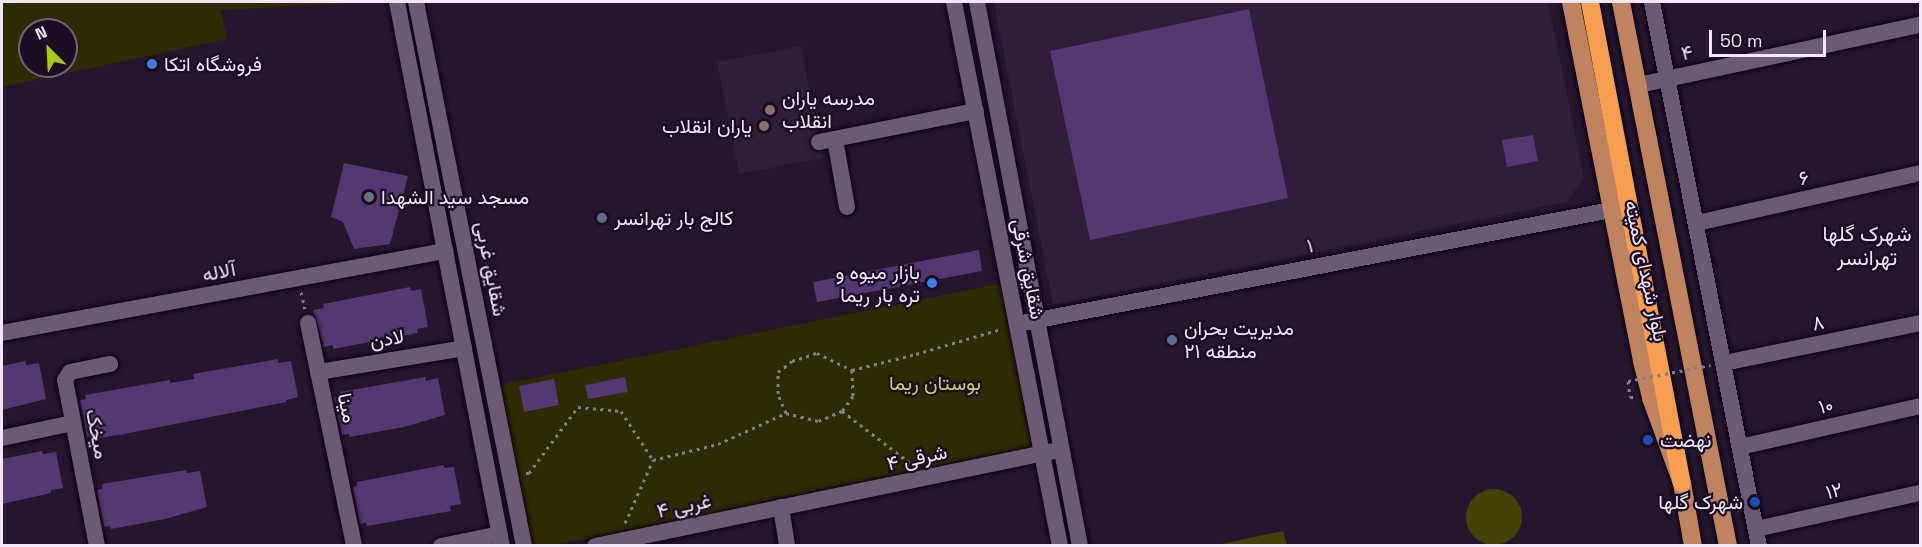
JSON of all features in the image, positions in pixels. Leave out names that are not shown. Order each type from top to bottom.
[{"type":"highway","points":[[1590,2],[1682,483]]},
{"type":"main road","name":"بلوار شهدای کمیته","points":[[1571,2],[1611,210],[1651,398],[1682,483],[1693,546]]},
{"type":"main road","name":"بلوار شهدای کمیته","points":[[1621,2],[1728,546]]},
{"type":"street","points":[[397,2],[501,540],[441,546]]},
{"type":"street","name":"شقایق غربی","points":[[416,2],[524,546]]},
{"type":"street","name":"شقایق شرقی","points":[[954,2],[1060,546]]},
{"type":"street","name":"شقایق شرقی","points":[[977,2],[1080,546]]},
{"type":"street","points":[[1652,2],[1697,223],[1717,364],[1740,447],[1758,538]]},
{"type":"street","name":"۴","points":[[1639,85],[1920,25]]},
{"type":"street","points":[[847,207],[827,140],[976,111]]},
{"type":"street","name":"۶","points":[[1697,223],[1920,173]]},
{"type":"street","points":[[431,178],[451,174]]},
{"type":"street","name":"۱","points":[[1017,324],[1611,210]]},
{"type":"street","name":"آلاله","points":[[2,333],[445,251]]},
{"type":"street","name":"مینا","points":[[308,323],[354,546]]},
{"type":"street","name":"۸","points":[[1717,364],[1920,323]]},
{"type":"street","name":"لادن","points":[[318,372],[464,348]]},
{"type":"street","name":"میخک","points":[[97,546],[73,423],[66,374],[110,364]]},
{"type":"street","name":"۱۰","points":[[1740,447],[1920,406]]},
{"type":"street","points":[[2,438],[73,423]]},
{"type":"street","name":"۴ شرقی","points":[[781,507],[1062,449]]},
{"type":"street","name":"۱۲","points":[[1758,538],[1920,493]]},
{"type":"street","points":[[781,507],[788,546]]},
{"type":"street","name":"۴ غربی","points":[[596,546],[781,507]]},
{"type":"path","points":[[299,278],[308,323]]},
{"type":"path","points":[[786,412],[778,394],[778,372],[792,362],[818,352],[852,370],[1017,324]]},
{"type":"path","points":[[1630,397],[1628,381],[1717,364]]},
{"type":"path","points":[[653,460],[718,444],[786,412],[818,421],[842,411],[852,396],[852,370]]},
{"type":"path","points":[[510,474],[529,473],[579,407],[621,411],[653,460]]},
{"type":"path","points":[[842,411],[929,477]]},
{"type":"path","points":[[617,541],[653,460]]},
{"type":"shaded area","points":[[994,2],[1548,2],[1584,177],[1567,202],[1053,305]]},
{"type":"shaded area","name":"مدرسه یاران انقلاب","points":[[801,46],[823,158],[739,174],[717,62]]},
{"type":"shaded area","points":[[1494,489],[1505,491],[1514,497],[1520,506],[1522,517],[1520,528],[1514,537],[1505,543],[1494,545],[1483,543],[1474,537],[1468,528],[1466,517],[1468,506],[1474,497],[1483,491]]},
{"type":"shaded area","points":[[1283,531],[1287,545],[1217,545]]},
{"type":"green space","points":[[2,2],[372,2],[221,10],[227,39],[78,71],[78,18],[18,18],[18,78],[44,78],[2,87]]},
{"type":"green space","name":"بوستان ریما","points":[[1003,283],[1034,450],[554,545],[518,545],[490,387]]},
{"type":"building","points":[[1249,9],[1288,198],[1090,240],[1050,51]]},
{"type":"building","points":[[1533,135],[1538,161],[1507,167],[1502,140]]},
{"type":"building","name":"مسجد سید الشهدا","points":[[344,163],[408,176],[390,244],[354,249],[343,222],[331,217]]},
{"type":"building","points":[[979,250],[982,271],[817,302],[813,282]]},
{"type":"building","points":[[410,287],[411,291],[421,289],[428,327],[417,329],[418,333],[333,349],[333,345],[324,347],[313,310],[324,308],[323,304]]},
{"type":"building","points":[[278,359],[278,363],[291,361],[298,397],[286,400],[286,402],[124,434],[94,439],[93,436],[87,437],[80,400],[86,399],[85,395],[170,380],[170,383],[194,379],[193,374]]},
{"type":"building","points":[[25,361],[26,365],[39,363],[46,399],[2,410],[2,366]]},
{"type":"building","points":[[425,377],[426,381],[438,378],[445,415],[404,427],[349,437],[349,434],[342,435],[334,397],[341,396],[340,392]]},
{"type":"building","points":[[625,377],[628,392],[588,399],[585,385]]},
{"type":"building","points":[[554,379],[559,405],[524,412],[519,386]]},
{"type":"building","points":[[42,451],[43,454],[56,452],[63,488],[2,504],[2,459]]},
{"type":"building","points":[[444,465],[444,468],[454,467],[461,504],[450,506],[451,511],[367,526],[366,523],[360,524],[353,487],[357,486],[357,482]]},
{"type":"building","points":[[186,470],[187,473],[200,471],[207,507],[165,519],[111,529],[110,526],[104,527],[97,490],[102,489],[102,484]]},
{"type":"place","name":"فروشگاه اتکا","points":[[152,64]]},
{"type":"place","name":"مدرسه یاران انقلاب","points":[[770,110]]},
{"type":"place","name":"یاران انقلاب","points":[[764,126]]},
{"type":"place","name":"مسجد سید الشهدا","points":[[369,197]]},
{"type":"place","name":"کالج بار تهرانسر","points":[[602,218]]},
{"type":"place","name":"بازار میوه و تره بار ریما","points":[[932,283]]},
{"type":"place","name":"مدیریت بحران منطقه ۲۱","points":[[1172,340]]},
{"type":"place","name":"نهضت","points":[[1648,440]]},
{"type":"place","name":"شهرک گلها","points":[[1755,502]]},
{"type":"district","name":"شهرک گلها تهرانسر","points":[[1867,246]]}]
